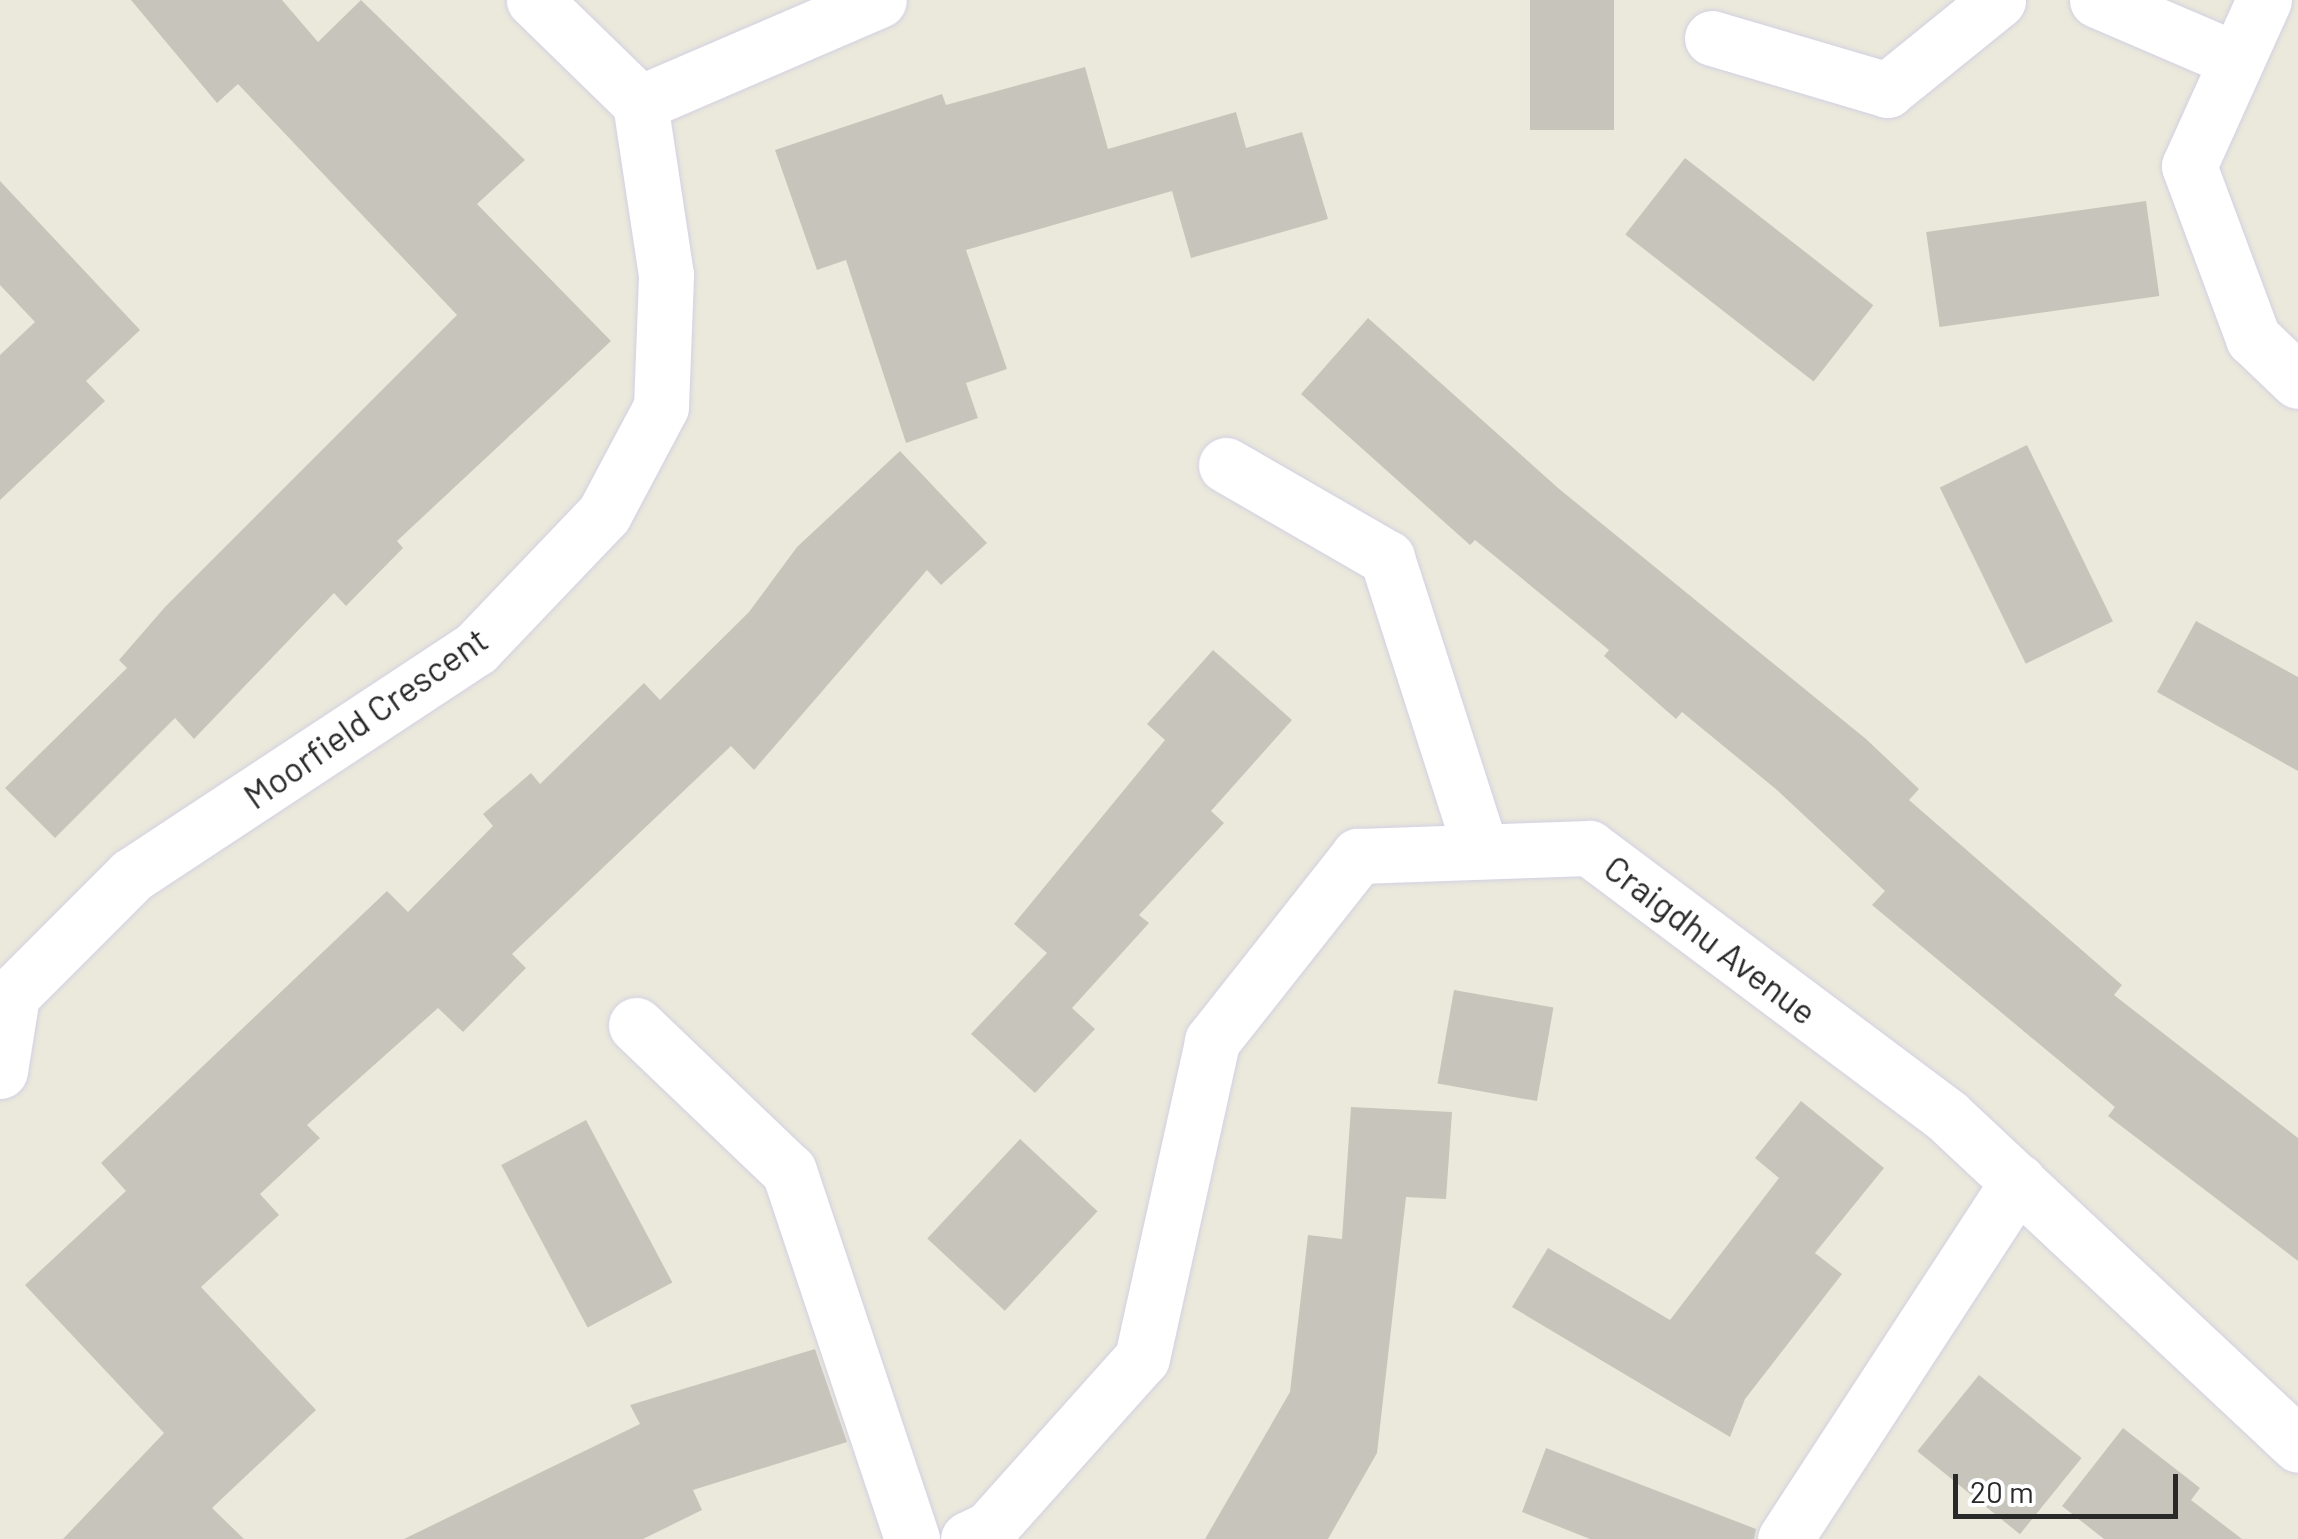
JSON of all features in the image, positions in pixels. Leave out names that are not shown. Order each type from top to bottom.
[{"type":"street","points":[[534,0],[640,103],[879,0]]},
{"type":"street","points":[[1712,38],[1887,90],[1998,0]]},
{"type":"street","points":[[2097,0],[2237,60]]},
{"type":"street","points":[[2264,0],[2190,166],[2253,338],[2298,382]]},
{"type":"street","name":"Moorfield Crescent","points":[[6,988],[132,876],[476,648],[604,514],[661,406],[666,276],[640,103]]},
{"type":"street","points":[[1226,465],[1387,558],[1481,852]]},
{"type":"street","name":"Craigdhu Avenue","points":[[968,1539],[989,1530],[1142,1358],[1212,1041],[1358,856],[1589,848],[1947,1116],[2298,1445]]},
{"type":"street","points":[[0,1071],[6,988]]},
{"type":"street","points":[[636,1025],[788,1171],[912,1539]]},
{"type":"street","points":[[1785,1539],[2018,1182]]},
{"type":"building","points":[[131,0],[282,0],[318,42],[361,0],[525,160],[477,204],[611,341],[397,541],[403,548],[346,606],[334,593],[194,739],[175,718],[55,838],[5,788],[127,668],[119,660],[165,607],[457,315],[238,84],[217,103]]},
{"type":"building","points":[[1530,0],[1614,0],[1614,130],[1530,130]]},
{"type":"building","points":[[1085,67],[1108,149],[1236,112],[1246,148],[1302,132],[1328,219],[1191,258],[1172,191],[966,250],[1007,369],[966,383],[978,418],[906,443],[846,260],[817,270],[775,150],[942,94],[946,105]]},
{"type":"building","points":[[1685,158],[1873,305],[1814,382],[1625,234]]},
{"type":"building","points":[[0,181],[140,330],[86,381],[105,401],[0,500],[0,355],[35,322],[0,285]]},
{"type":"building","points":[[2146,201],[2159,296],[1940,327],[1926,232]]},
{"type":"building","points":[[1368,318],[1558,488],[1866,739],[1919,789],[1909,800],[2122,985],[2114,995],[2298,1138],[2298,1261],[2108,1116],[2115,1107],[1872,905],[1885,891],[1777,790],[1682,712],[1676,719],[1604,656],[1609,650],[1475,540],[1470,545],[1301,394]]},
{"type":"building","points":[[2027,445],[2113,621],[2026,664],[1940,488]]},
{"type":"building","points":[[900,451],[987,543],[941,585],[927,570],[754,770],[731,746],[512,954],[526,968],[463,1032],[438,1008],[307,1125],[320,1138],[260,1194],[279,1215],[201,1287],[316,1410],[212,1508],[244,1539],[63,1539],[164,1433],[25,1285],[126,1191],[101,1163],[387,891],[408,912],[493,826],[483,814],[531,773],[540,784],[644,683],[660,700],[749,612],[797,547]]},
{"type":"building","points":[[2196,621],[2298,677],[2298,771],[2157,692]]},
{"type":"building","points":[[1213,650],[1292,720],[1211,811],[1224,823],[1139,915],[1149,923],[1072,1008],[1095,1029],[1035,1093],[971,1034],[1047,953],[1014,924],[1165,740],[1147,724]]},
{"type":"building","points":[[1454,990],[1553,1008],[1537,1101],[1438,1084]]},
{"type":"building","points":[[1801,1101],[1884,1168],[1815,1253],[1842,1274],[1745,1399],[1730,1437],[1512,1307],[1548,1248],[1670,1320],[1779,1178],[1755,1158]]},
{"type":"building","points":[[1351,1107],[1452,1112],[1446,1199],[1406,1197],[1377,1453],[1328,1539],[1205,1539],[1290,1392],[1308,1235],[1342,1239]]},
{"type":"building","points":[[586,1120],[672,1282],[588,1328],[501,1165]]},
{"type":"building","points":[[1020,1139],[1098,1211],[1005,1311],[927,1238]]},
{"type":"building","points":[[815,1349],[847,1442],[693,1490],[702,1510],[643,1539],[404,1539],[640,1424],[630,1405]]},
{"type":"building","points":[[1979,1375],[2082,1458],[2020,1534],[1917,1451]]},
{"type":"building","points":[[2123,1428],[2200,1488],[2191,1500],[2242,1539],[2104,1539],[2062,1506]]},
{"type":"building","points":[[1546,1448],[1756,1529],[1754,1539],[1590,1539],[1522,1512]]}]
